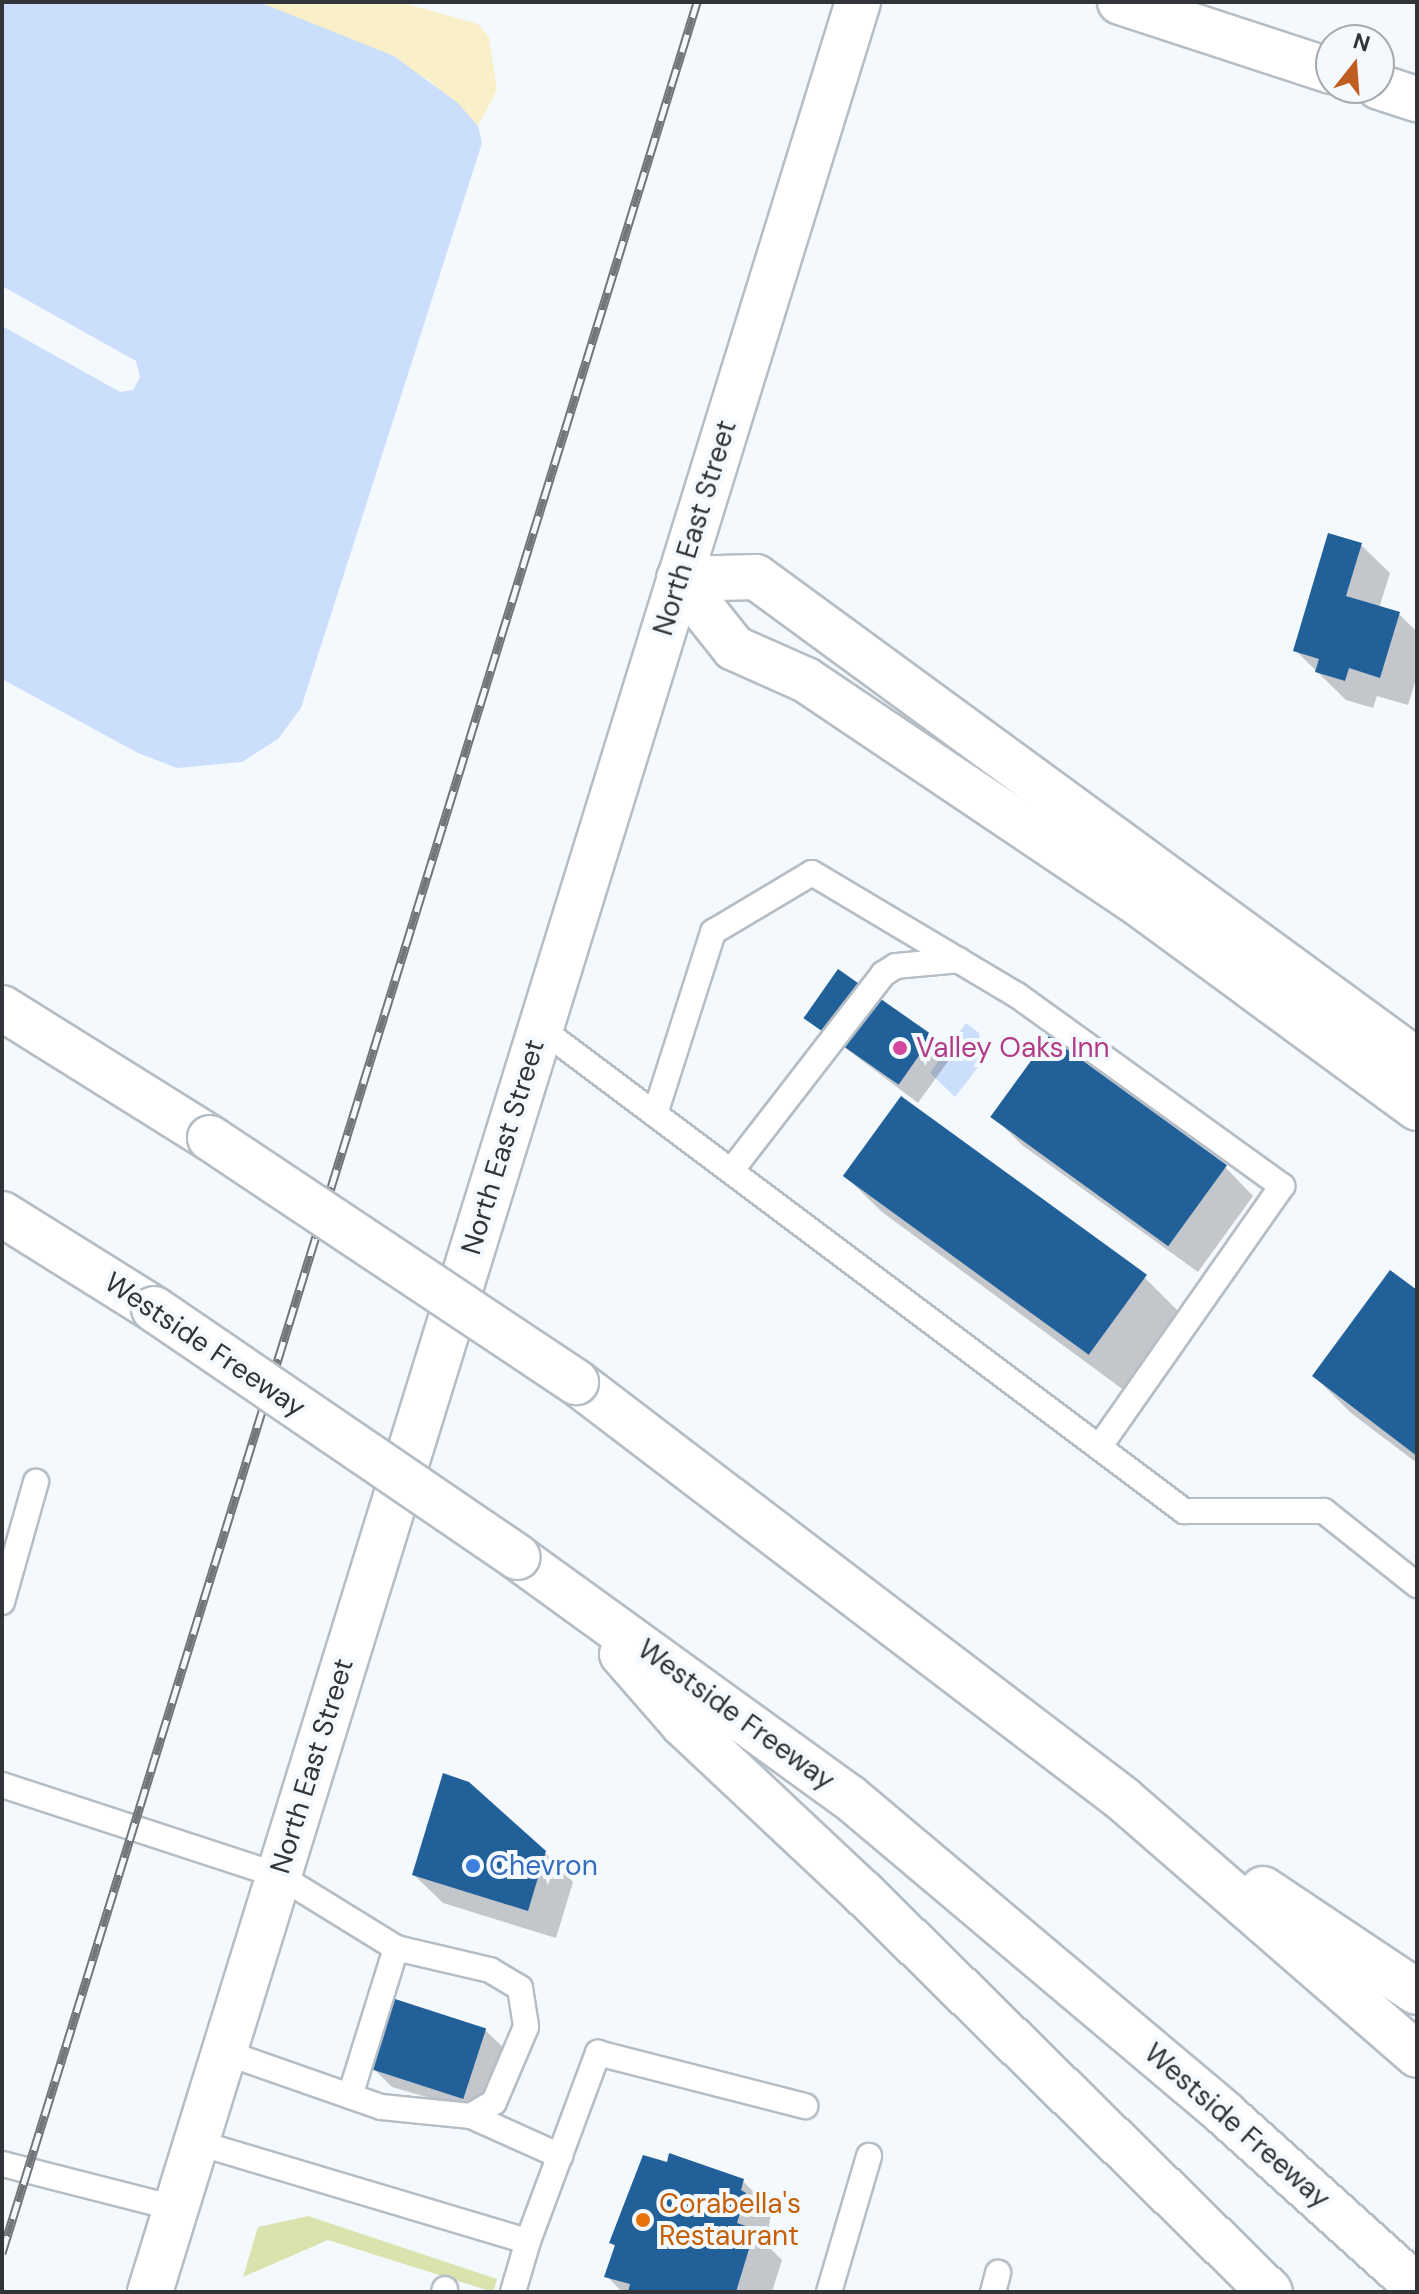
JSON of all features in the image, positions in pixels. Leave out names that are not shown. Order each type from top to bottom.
[{"type":"main road","name":"North East Street","points":[[150,2292],[858,2]]},
{"type":"main road","points":[[1120,2],[1315,66]]},
{"type":"main road","points":[[1395,92],[1417,99]]},
{"type":"main road","points":[[679,579],[756,577],[1417,1061]]},
{"type":"main road","points":[[679,579],[734,648],[806,680],[1026,828],[1417,1108]]},
{"type":"main road","points":[[2,1008],[210,1138],[576,1382],[1123,1799],[1417,2055]]},
{"type":"main road","name":"Westside Freeway","points":[[2,1214],[154,1309],[517,1557],[849,1797],[1214,2104],[1417,2287]]},
{"type":"main road","points":[[576,1600],[683,1724],[885,1914],[1270,2292]]},
{"type":"main road","points":[[1123,1799],[1417,1992]]},
{"type":"lane","points":[[655,1114],[713,932],[812,873],[1017,995],[1282,1186],[1099,1447]]},
{"type":"lane","points":[[731,1171],[883,974],[896,966],[959,960]]},
{"type":"lane","points":[[540,1028],[1184,1511],[1324,1511],[1417,1585]]},
{"type":"lane","points":[[2,1602],[36,1482]]},
{"type":"lane","points":[[2,1785],[278,1875],[396,1948],[490,1970],[520,1988],[526,2027],[494,2102],[471,2116]]},
{"type":"lane","points":[[350,2096],[396,1948]]},
{"type":"lane","points":[[224,2052],[381,2107],[471,2116],[560,2156]]},
{"type":"lane","points":[[513,2292],[528,2241],[598,2053],[805,2106]]},
{"type":"lane","points":[[195,2142],[528,2241]]},
{"type":"lane","points":[[829,2292],[869,2156]]},
{"type":"lane","points":[[2,2164],[175,2208]]},
{"type":"green space","points":[[308,2216],[497,2279],[493,2292],[328,2240],[243,2277],[258,2227]]},
{"type":"sand","points":[[259,2],[400,2],[478,24],[489,37],[497,90],[478,126],[429,80]]},
{"type":"water","points":[[2,2],[259,2],[394,56],[458,103],[478,126],[482,143],[301,708],[278,739],[242,762],[177,768],[138,753],[2,679],[2,326],[120,392],[133,390],[140,377],[136,361],[2,286]]},
{"type":"water","points":[[966,1023],[979,1033],[981,1047],[989,1053],[955,1097],[930,1073]]},
{"type":"building","points":[[1328,533],[1362,543],[1346,596],[1400,612],[1380,678],[1349,668],[1345,681],[1315,672],[1319,659],[1293,651]]},
{"type":"building","points":[[838,969],[933,1036],[899,1085],[804,1018]]},
{"type":"building","points":[[1049,1036],[1227,1165],[1168,1246],[990,1117]]},
{"type":"building","points":[[901,1096],[1147,1275],[1089,1355],[843,1176]]},
{"type":"building","points":[[1390,1270],[1417,1290],[1417,1456],[1312,1376]]},
{"type":"building","points":[[443,1773],[469,1782],[546,1851],[528,1911],[412,1875]]},
{"type":"building","points":[[392,1998],[486,2029],[463,2099],[369,2068]]},
{"type":"building","points":[[669,2153],[744,2179],[741,2190],[746,2193],[737,2223],[755,2229],[736,2292],[628,2292],[630,2284],[604,2277],[615,2245],[609,2243],[643,2155],[667,2162]]},
{"type":"railway","points":[[2,2253],[697,2]]},
{"type":"place","name":"Valley Oaks Inn","points":[[900,1048]]},
{"type":"place","name":"Chevron","points":[[473,1866]]},
{"type":"place","name":"Corabella's Restaurant","points":[[643,2220]]}]
